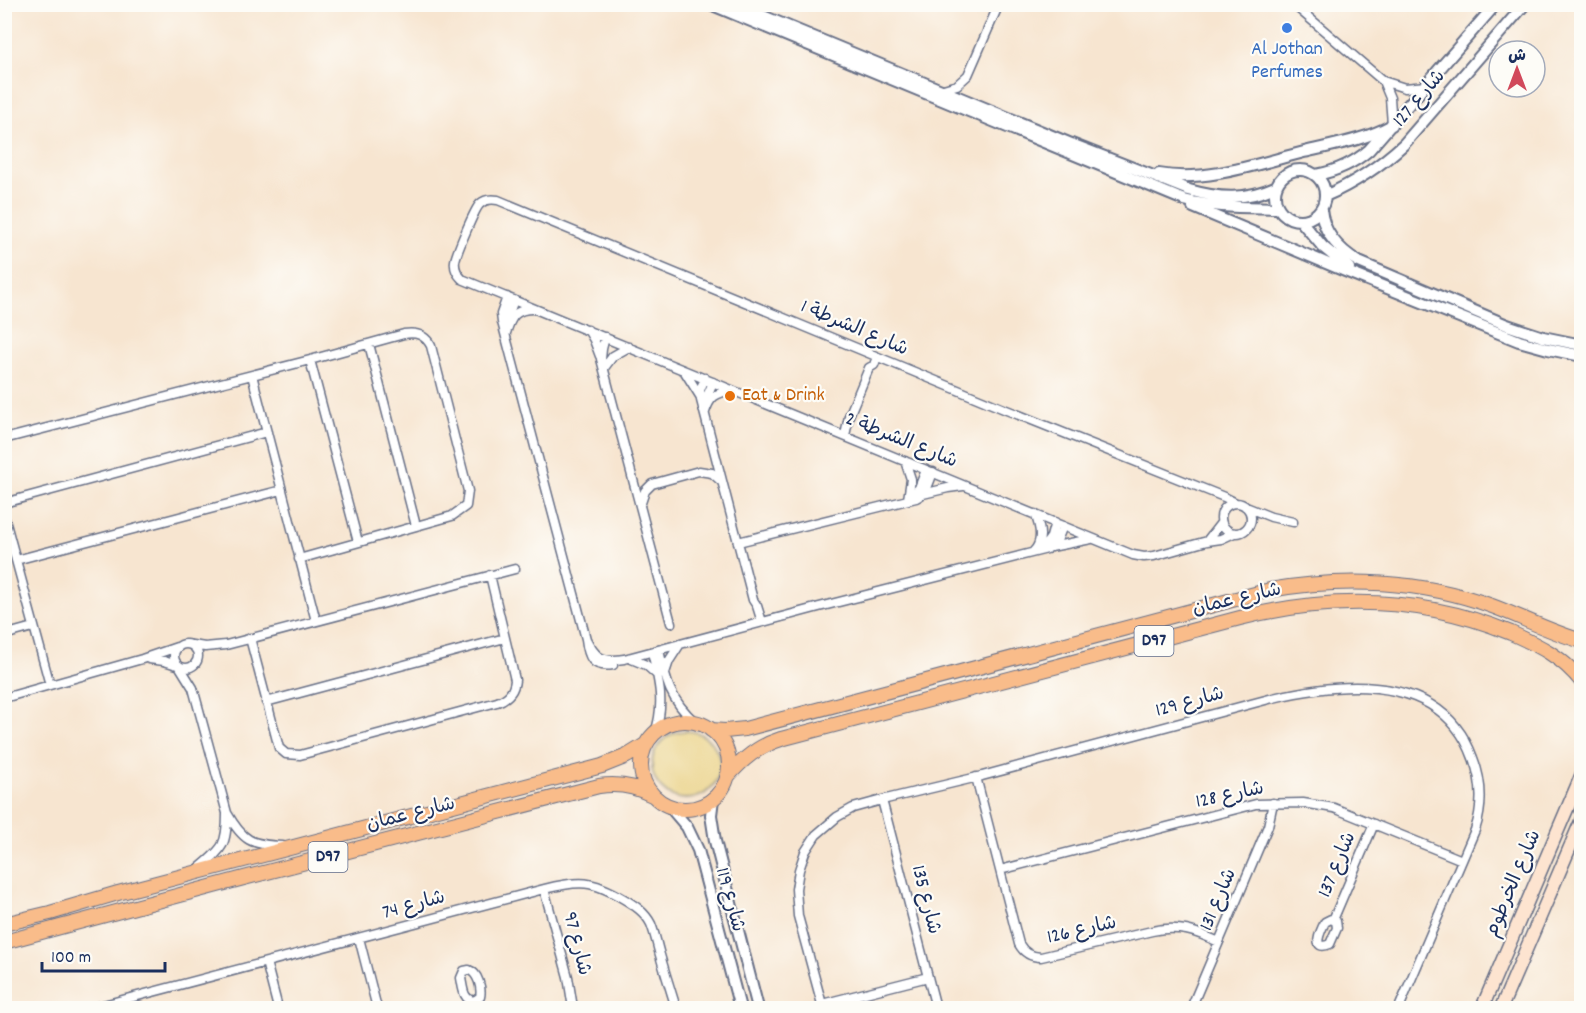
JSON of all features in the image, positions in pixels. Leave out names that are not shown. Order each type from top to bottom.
[{"type":"main road","name":"شارع عمان","points":[[711,730],[745,729],[1270,590],[1309,584],[1368,583],[1450,594],[1491,606],[1581,641]]},
{"type":"main road","name":"شارع عمان","points":[[727,777],[752,752],[782,739],[1240,618],[1309,605],[1381,602],[1412,605],[1453,614],[1490,625],[1537,645],[1567,665],[1581,682]]},
{"type":"main road","points":[[696,723],[711,730],[724,746],[728,756],[729,766],[724,785],[713,799],[688,809],[670,807],[660,802],[652,795],[642,776],[640,766],[645,745],[655,733],[670,724],[696,723]]},
{"type":"main road","name":"شارع عمان","points":[[4,924],[610,764],[645,745]]},
{"type":"main road","name":"شارع الخرطوم","points":[[1482,1008],[1581,774]]},
{"type":"main road","name":"شارع عمان","points":[[4,942],[599,786],[613,784],[629,786],[652,795]]},
{"type":"main road","name":"شارع الخرطوم","points":[[1501,1008],[1581,819]]},
{"type":"street","points":[[710,4],[1184,200],[1210,206],[1278,208]]},
{"type":"street","points":[[734,4],[1069,143],[1189,190],[1217,196],[1248,196],[1275,187]]},
{"type":"street","points":[[940,90],[957,85],[968,75],[999,4]]},
{"type":"street","points":[[1293,4],[1383,81],[1405,88],[1426,86]]},
{"type":"street","name":"شارع 127","points":[[1316,175],[1345,167],[1358,160],[1369,150],[1496,4]]},
{"type":"street","name":"شارع 127","points":[[1325,196],[1361,178],[1404,144],[1525,4]]},
{"type":"street","points":[[1144,172],[1173,176],[1211,174],[1355,139],[1382,130],[1392,125],[1390,98],[1383,81]]},
{"type":"street","points":[[1321,209],[1314,216],[1300,220],[1287,217],[1275,201],[1275,187],[1279,180],[1293,170],[1309,171],[1316,175],[1325,188],[1321,209],[1330,237],[1340,249],[1359,262],[1507,325],[1581,345]]},
{"type":"street","name":"شارع الشرطة 1","points":[[485,201],[498,200],[1236,503]]},
{"type":"street","points":[[1184,200],[1203,212],[1519,341],[1548,350],[1581,356]]},
{"type":"street","name":"شارع الشرطة 2","points":[[485,201],[477,206],[457,255],[456,271],[462,279],[1134,555],[1154,556],[1221,539],[1234,533]]},
{"type":"street","points":[[1300,220],[1332,255],[1366,279]]},
{"type":"street","points":[[488,290],[497,301],[501,314],[586,639],[594,654],[600,658],[626,659],[1051,547],[1083,539],[1097,540]]},
{"type":"street","points":[[501,314],[511,299]]},
{"type":"street","points":[[505,330],[511,299]]},
{"type":"street","points":[[505,330],[516,314],[527,309],[538,309]]},
{"type":"street","points":[[587,330],[597,346],[604,368],[671,623]]},
{"type":"street","points":[[4,439],[393,338],[410,337],[420,340],[433,359],[468,491],[466,506],[452,516],[299,559]]},
{"type":"street","points":[[601,358],[601,351],[609,339]]},
{"type":"street","points":[[604,368],[609,339]]},
{"type":"street","points":[[369,344],[416,526]]},
{"type":"street","points":[[604,368],[616,353],[629,347]]},
{"type":"street","points":[[842,435],[869,368],[874,365],[873,355]]},
{"type":"street","points":[[310,360],[358,542]]},
{"type":"street","points":[[683,369],[692,380],[704,409],[753,607],[759,623]]},
{"type":"street","points":[[252,375],[316,621]]},
{"type":"street","points":[[700,396],[709,380]]},
{"type":"street","points":[[704,409],[709,380]]},
{"type":"street","points":[[704,409],[713,396],[722,391],[732,390]]},
{"type":"street","points":[[4,503],[267,432]]},
{"type":"street","points":[[905,461],[911,479],[908,499]]},
{"type":"street","points":[[640,506],[645,491],[655,483],[703,471],[712,473],[722,482]]},
{"type":"street","points":[[908,499],[919,488],[930,471]]},
{"type":"street","points":[[923,494],[928,486],[930,471]]},
{"type":"street","points":[[738,542],[916,498],[955,486],[966,486]]},
{"type":"street","points":[[16,560],[282,489]]},
{"type":"street","points":[[1209,492],[1216,501],[1226,530],[1239,533],[1246,529],[1250,522],[1250,513],[1245,507]]},
{"type":"street","points":[[1207,541],[1226,507],[1236,503],[1270,517],[1293,522]]},
{"type":"street","points":[[1035,514],[1040,527],[1037,551]]},
{"type":"street","points":[[4,516],[50,685]]},
{"type":"street","points":[[1250,522],[1270,517]]},
{"type":"street","points":[[1037,551],[1048,542],[1059,524]]},
{"type":"street","points":[[1051,547],[1056,543],[1059,524]]},
{"type":"street","points":[[142,659],[164,661],[188,668],[206,655],[226,645],[515,569]]},
{"type":"street","points":[[250,638],[279,748],[286,754],[300,755],[505,699],[513,689],[515,680],[490,575]]},
{"type":"street","points":[[4,635],[33,627]]},
{"type":"street","points":[[266,702],[505,638]]},
{"type":"street","points":[[4,698],[142,659],[184,644],[226,645]]},
{"type":"street","points":[[661,676],[680,644]]},
{"type":"street","points":[[192,645],[197,650],[195,694]]},
{"type":"street","points":[[177,647],[174,658],[195,694],[227,813],[236,829],[250,841],[267,845],[295,846]]},
{"type":"street","points":[[655,651],[661,676],[661,705],[655,733]]},
{"type":"street","points":[[626,659],[646,665],[661,676],[678,704],[696,723]]},
{"type":"street","name":"شارع 129","points":[[822,1006],[798,916],[796,889],[799,870],[810,843],[830,822],[853,808],[882,800],[1293,694],[1341,688],[1391,690],[1422,699],[1441,711],[1461,733],[1471,752],[1480,785],[1481,805],[1475,830],[1399,1008]]},
{"type":"street","name":"شارع 126","points":[[976,777],[1019,944],[1026,953],[1033,957],[1041,957],[1170,928],[1192,930],[1219,942]]},
{"type":"street","name":"شارع 119","points":[[713,799],[711,815],[715,841],[758,1008]]},
{"type":"street","name":"شارع 135","points":[[882,800],[936,1008]]},
{"type":"street","name":"شارع 128","points":[[1000,870],[1256,804],[1273,803],[1318,804],[1344,811],[1462,860]]},
{"type":"street","name":"شارع 131","points":[[1191,1008],[1268,826],[1273,803]]},
{"type":"street","name":"شارع 119","points":[[670,807],[687,827],[698,850],[740,1008]]},
{"type":"street","points":[[194,873],[224,844],[227,832],[227,813]]},
{"type":"street","name":"شارع 137","points":[[1334,920],[1374,824]]},
{"type":"street","name":"شارع 74","points":[[92,1008],[572,883],[593,884],[607,889],[641,911],[646,917],[653,931],[675,1008]]},
{"type":"street","name":"شارع 97","points":[[544,889],[568,977],[573,1008]]},
{"type":"street","points":[[359,938],[377,1008]]},
{"type":"street","points":[[266,962],[278,1008]]},
{"type":"street","points":[[822,1006],[928,977]]},
{"type":"sand","points":[[686,731],[699,734],[710,741],[717,752],[720,765],[717,778],[710,789],[699,796],[686,799],[673,796],[662,789],[655,778],[652,765],[655,752],[662,741],[673,734]]},
{"type":"place","name":"Al Jothan Perfumes","points":[[1287,28]]},
{"type":"place","name":"Eat & Drink","points":[[730,396]]}]
